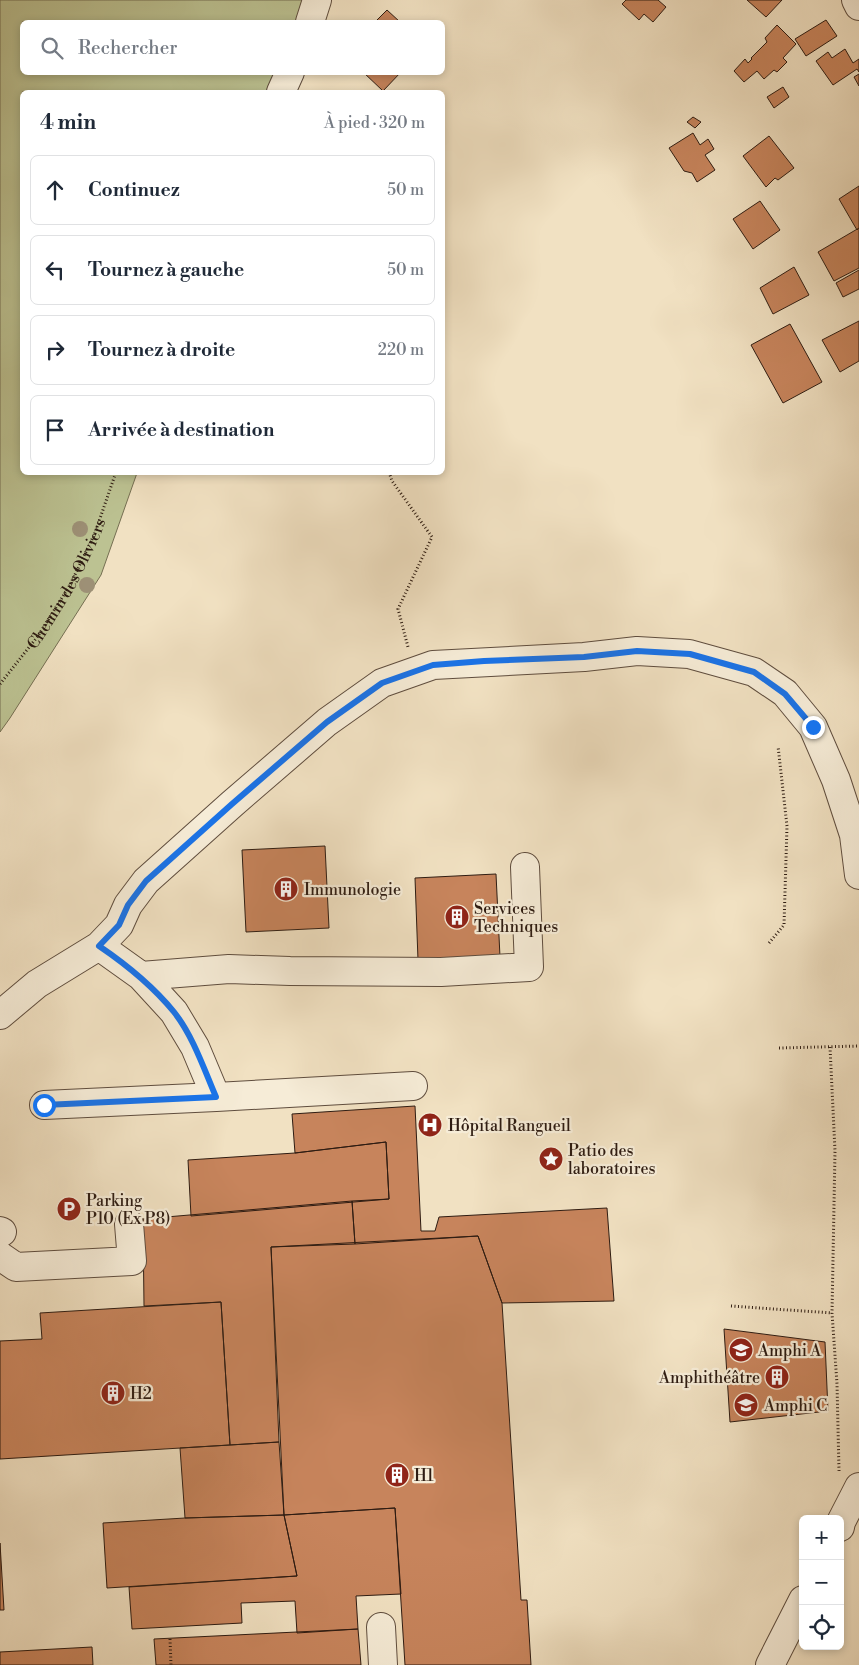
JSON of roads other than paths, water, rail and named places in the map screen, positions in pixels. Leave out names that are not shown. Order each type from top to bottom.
[{"type":"street","points":[[311,20],[317,0]]},
{"type":"street","points":[[856,0],[859,6]]},
{"type":"street","points":[[282,90],[289,75]]},
{"type":"street","points":[[0,1015],[37,984],[99,946],[119,925],[128,905],[146,881],[327,722],[382,683],[433,665],[584,657],[637,651],[690,654],[754,672],[785,694],[813,727],[836,780],[854,835],[859,875]]},
{"type":"street","points":[[141,976],[229,969],[441,972],[529,968],[525,867]]},
{"type":"street","points":[[99,946],[141,976],[174,1012],[195,1047],[216,1097]]},
{"type":"street","points":[[44,1105],[413,1086]]},
{"type":"street","points":[[0,1240],[16,1267],[132,1260],[129,1224]]},
{"type":"street","points":[[842,1515],[849,1480]]},
{"type":"street","points":[[770,1665],[800,1605]]},
{"type":"street","points":[[381,1627],[383,1665]]},
{"type":"place","name":"Immunologie","points":[[286,889]]},
{"type":"place","name":"Services Techniques","points":[[457,917]]},
{"type":"place","name":"Hôpital Rangueil","points":[[430,1125]]},
{"type":"place","name":"Patio des laboratoires","points":[[551,1159]]},
{"type":"place","name":"Parking P10 (Ex P8)","points":[[69,1209]]},
{"type":"place","name":"Amphi A","points":[[741,1350]]},
{"type":"place","name":"Amphithéâtre","points":[[777,1377]]},
{"type":"place","name":"H2","points":[[113,1393]]},
{"type":"place","name":"Amphi C","points":[[746,1405]]},
{"type":"place","name":"H1","points":[[397,1475]]}]
